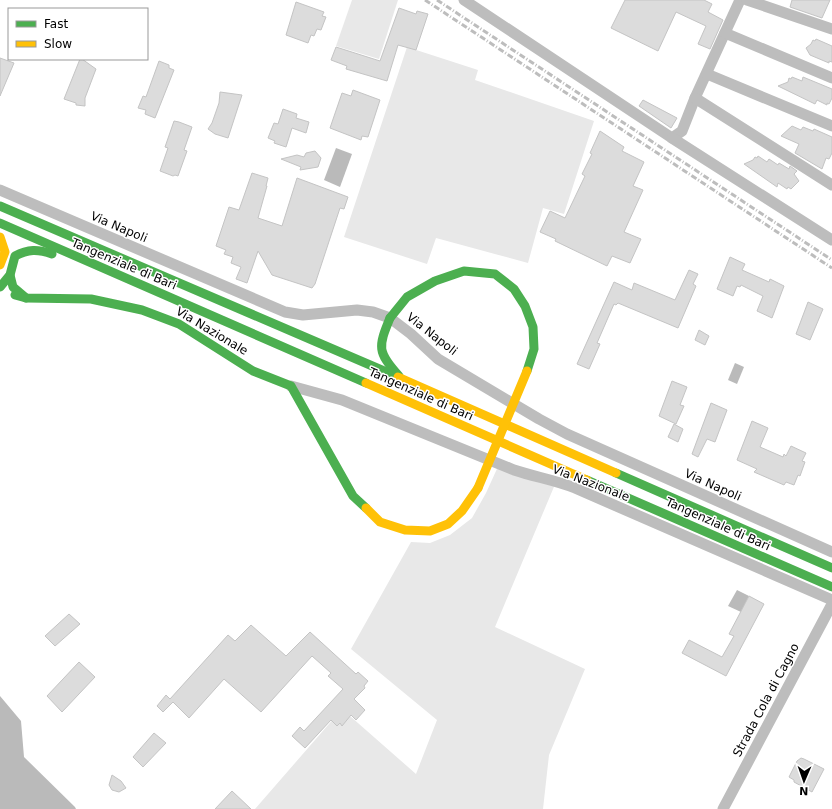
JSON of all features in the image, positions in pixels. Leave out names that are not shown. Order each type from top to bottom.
[{"type":"main road","name":"Tangenziale di Bari","points":[[0,206],[399,377],[832,568]]},
{"type":"main road","name":"Tangenziale di Bari","points":[[0,223],[832,587]]},
{"type":"main road","points":[[0,237],[5,252],[0,265]]},
{"type":"main road","points":[[0,286],[10,275],[16,256],[26,250],[41,249],[88,269],[120,275]]},
{"type":"main road","points":[[291,386],[353,496],[380,522],[405,530],[430,531],[448,524],[462,511],[478,488],[527,371],[534,349],[533,327],[524,306],[514,289],[495,274],[464,271],[435,281],[407,297],[390,318],[381,338],[371,347]]},
{"type":"main road","points":[[10,275],[13,287],[26,298]]},
{"type":"main road","name":"Via Nazionale","points":[[0,291],[26,298],[91,299],[142,310],[179,324],[253,371],[291,386]]},
{"type":"main road","points":[[381,338],[381,350],[385,362],[399,377]]},
{"type":"main road","points":[[336,350],[360,351]]},
{"type":"street","points":[[464,0],[672,138],[832,240]]},
{"type":"street","points":[[672,138],[682,131],[695,98],[740,0]]},
{"type":"street","points":[[747,0],[832,29]]},
{"type":"street","points":[[725,33],[832,78]]},
{"type":"street","points":[[707,74],[832,126]]},
{"type":"street","points":[[695,98],[832,185]]},
{"type":"street","name":"Via Napoli","points":[[0,190],[285,312],[303,315],[357,310],[373,312],[390,318],[411,334],[438,359],[567,434],[832,552]]},
{"type":"street","name":"Via Nazionale","points":[[291,386],[342,400],[514,470],[532,476],[554,480],[576,488],[832,600]]},
{"type":"street","name":"Strada Cola di Cagno","points":[[723,809],[832,604]]},
{"type":"shaded area","points":[[352,0],[398,0],[379,59],[336,46]]},
{"type":"shaded area","points":[[407,47],[478,70],[475,80],[594,121],[564,214],[543,208],[528,263],[436,238],[427,264],[344,237]]},
{"type":"shaded area","points":[[336,148],[352,154],[340,187],[324,180]]},
{"type":"shaded area","points":[[735,363],[744,367],[737,384],[728,380]]},
{"type":"shaded area","points":[[501,460],[556,482],[495,627],[585,669],[549,755],[543,809],[255,809],[342,709],[416,774],[437,720],[351,649],[411,542],[430,543],[450,535],[472,518],[486,493]]},
{"type":"shaded area","points":[[737,590],[749,596],[741,612],[728,606]]},
{"type":"shaded area","points":[[0,696],[21,721],[24,757],[76,809],[0,809]]},
{"type":"building","points":[[625,0],[704,0],[712,4],[708,12],[723,20],[710,49],[698,44],[706,26],[676,12],[658,51],[611,28]]},
{"type":"building","points":[[792,0],[830,0],[822,18],[790,7]]},
{"type":"building","points":[[296,2],[324,12],[322,16],[326,17],[321,30],[317,29],[314,36],[311,35],[308,43],[286,35]]},
{"type":"building","points":[[399,8],[416,14],[417,11],[428,14],[416,50],[398,45],[387,81],[346,69],[347,66],[331,60],[336,47],[380,61]]},
{"type":"building","points":[[816,39],[832,46],[832,62],[829,61],[829,63],[810,55],[806,48],[813,40],[815,41]]},
{"type":"building","points":[[0,58],[14,63],[0,96]]},
{"type":"building","points":[[80,60],[83,60],[96,69],[85,98],[85,106],[76,105],[76,103],[64,99]]},
{"type":"building","points":[[159,61],[169,65],[169,68],[174,70],[155,118],[145,114],[146,110],[138,108],[143,96],[146,97]]},
{"type":"building","points":[[792,77],[802,81],[803,77],[832,89],[832,98],[829,104],[827,103],[827,105],[817,100],[815,104],[778,86],[788,82],[789,78],[791,79]]},
{"type":"building","points":[[353,90],[380,100],[368,137],[362,136],[361,140],[330,128],[342,93],[351,96]]},
{"type":"building","points":[[220,92],[242,95],[228,138],[215,134],[208,129],[212,123],[219,103]]},
{"type":"building","points":[[643,100],[677,118],[671,128],[639,106]]},
{"type":"building","points":[[283,109],[297,114],[296,118],[309,122],[306,133],[292,128],[286,147],[274,143],[275,141],[268,138],[274,123],[278,124]]},
{"type":"building","points":[[174,121],[192,127],[184,150],[187,151],[178,176],[173,176],[160,171],[168,148],[165,147]]},
{"type":"building","points":[[792,126],[801,130],[803,127],[813,131],[814,129],[832,137],[832,153],[829,159],[826,158],[822,169],[795,153],[799,144],[781,136]]},
{"type":"building","points":[[600,131],[624,147],[622,151],[644,162],[633,186],[643,190],[624,232],[641,239],[630,263],[612,256],[607,266],[555,241],[556,239],[540,232],[550,211],[565,218],[585,176],[582,174],[592,154],[590,153]]},
{"type":"building","points":[[315,151],[321,158],[318,167],[300,170],[301,167],[281,159],[297,155],[304,157],[306,153]]},
{"type":"building","points":[[758,156],[767,162],[769,159],[778,165],[779,163],[789,169],[790,166],[797,171],[794,174],[799,181],[791,189],[788,187],[787,189],[778,183],[777,187],[744,164],[753,160],[755,157],[757,158]]},
{"type":"building","points":[[252,173],[268,178],[258,218],[282,226],[297,178],[348,197],[344,209],[340,208],[315,284],[312,288],[272,275],[258,251],[247,283],[236,279],[241,267],[231,263],[233,257],[224,254],[226,250],[216,246],[229,207],[239,210]]},
{"type":"building","points":[[730,257],[745,264],[742,270],[769,282],[770,279],[784,286],[772,318],[757,311],[763,296],[741,285],[740,287],[737,286],[733,296],[717,289]]},
{"type":"building","points":[[689,270],[698,274],[693,284],[696,286],[678,328],[618,303],[616,305],[614,304],[597,343],[600,344],[589,369],[577,364],[614,282],[632,290],[634,283],[675,300]]},
{"type":"building","points":[[808,302],[823,309],[810,340],[796,334]]},
{"type":"building","points":[[699,330],[709,336],[705,345],[695,340]]},
{"type":"building","points":[[672,381],[687,387],[680,405],[684,406],[676,424],[659,416]]},
{"type":"building","points":[[711,403],[727,410],[715,442],[707,439],[698,457],[692,454]]},
{"type":"building","points":[[752,421],[768,428],[760,447],[783,457],[784,454],[786,456],[791,446],[806,453],[802,461],[805,462],[800,476],[798,475],[794,485],[786,482],[784,485],[754,472],[757,469],[737,460]]},
{"type":"building","points":[[674,424],[683,429],[678,442],[668,437]]},
{"type":"building","points":[[749,596],[764,604],[726,676],[682,653],[689,640],[722,657],[734,636],[729,634]]},
{"type":"building","points":[[69,614],[80,624],[55,646],[45,636]]},
{"type":"building","points":[[251,625],[286,656],[310,632],[356,674],[358,672],[368,681],[364,686],[365,688],[354,699],[365,710],[356,720],[351,715],[342,726],[340,723],[337,726],[331,720],[305,748],[292,736],[300,727],[304,731],[343,689],[328,676],[331,673],[312,656],[261,712],[224,679],[189,718],[173,702],[163,712],[157,706],[166,695],[170,699],[228,635],[235,641]]},
{"type":"building","points":[[79,662],[95,677],[62,712],[47,696]]},
{"type":"building","points":[[154,733],[166,743],[143,767],[133,757]]},
{"type":"building","points":[[801,758],[824,769],[812,792],[794,782],[794,780],[789,777],[797,761]]},
{"type":"building","points":[[112,775],[121,781],[126,788],[119,792],[112,790],[109,785]]},
{"type":"building","points":[[232,791],[251,809],[215,809]]},
{"type":"railway","points":[[425,0],[832,268]]},
{"type":"railway","points":[[437,0],[832,260]]},
{"type":"traffic: fast","points":[[0,206],[398,377]]},
{"type":"traffic: fast","points":[[0,223],[366,383]]},
{"type":"traffic: fast","points":[[0,287],[10,275],[15,256],[33,250],[52,254]]},
{"type":"traffic: fast","points":[[390,318],[407,297],[435,281],[464,271],[495,274],[514,289],[525,306],[533,327],[534,349],[527,371]]},
{"type":"traffic: fast","points":[[10,275],[13,287],[26,298]]},
{"type":"traffic: fast","points":[[15,295],[26,298],[91,299],[142,310],[179,324],[253,371],[291,386],[353,496],[366,508]]},
{"type":"traffic: fast","points":[[390,318],[383,336],[382,349],[383,355],[399,376]]},
{"type":"traffic: fast","points":[[616,473],[832,568]]},
{"type":"traffic: fast","points":[[587,480],[832,587]]},
{"type":"traffic: slow","points":[[0,237],[5,252],[0,265]]},
{"type":"traffic: slow","points":[[478,488],[527,371]]},
{"type":"traffic: slow","points":[[398,377],[616,473]]},
{"type":"traffic: slow","points":[[366,383],[587,480]]},
{"type":"traffic: slow","points":[[366,508],[380,522],[405,530],[430,531],[448,524],[462,511],[478,488]]}]
